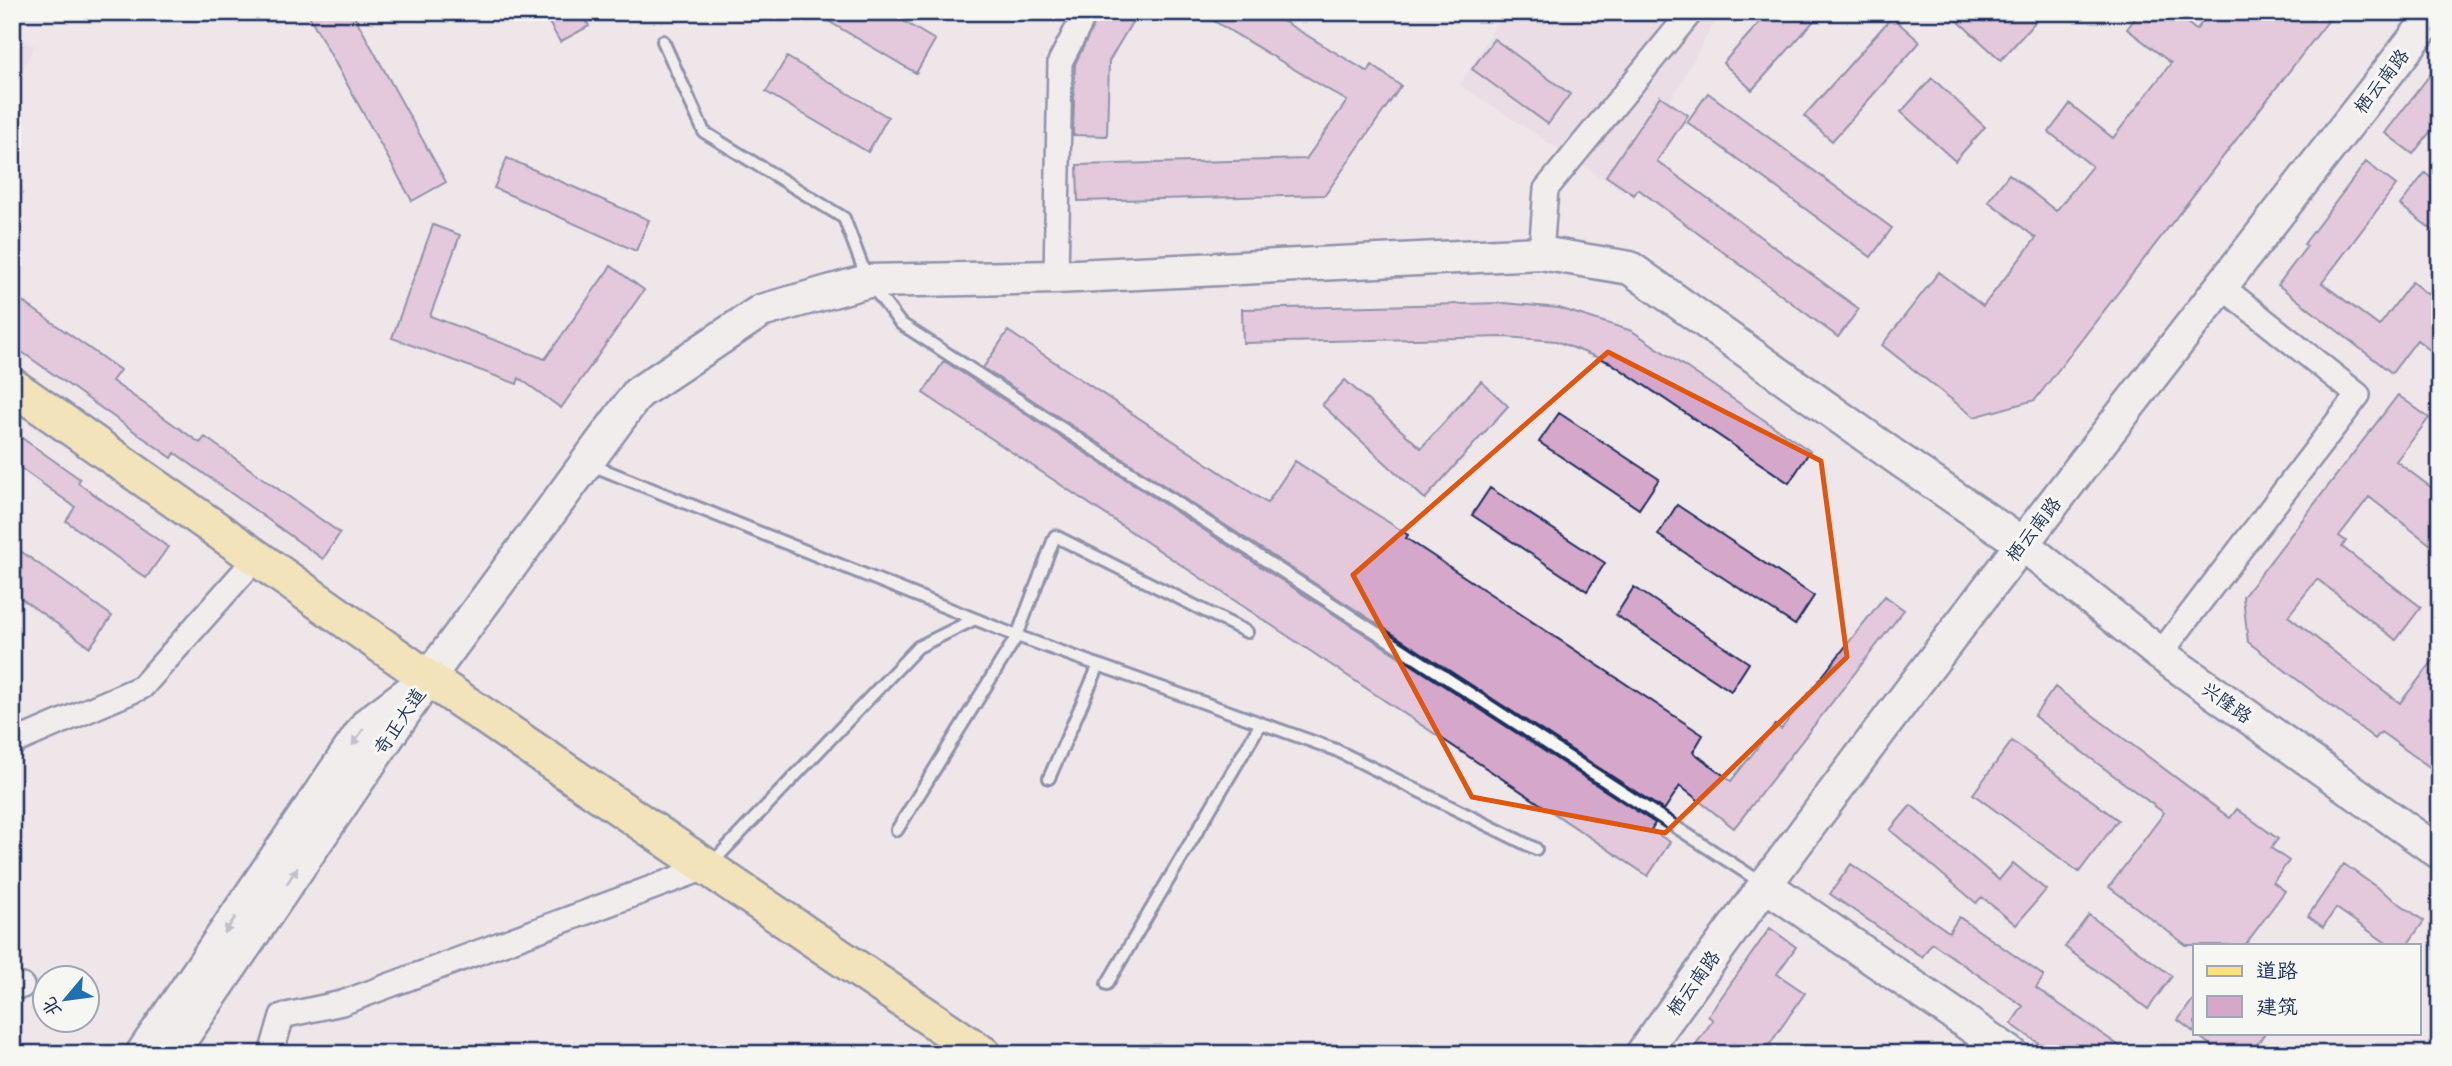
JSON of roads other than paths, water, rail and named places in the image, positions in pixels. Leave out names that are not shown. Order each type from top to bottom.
[{"type":"main road","points":[[12,386],[428,677],[983,1054]]},
{"type":"street","points":[[1056,277],[1060,62],[1086,12]]},
{"type":"street","points":[[1541,253],[1546,189],[1691,12]]},
{"type":"street","name":"栖云南路","points":[[1642,1054],[1764,884],[2021,543],[2435,12]]},
{"type":"street","name":"兴隆路","points":[[428,677],[638,393],[761,311],[868,281],[1056,277],[1541,253],[1630,268],[2021,543],[2160,654],[2440,853]]},
{"type":"street","points":[[2160,654],[2358,395],[2221,286]]},
{"type":"street","points":[[12,743],[142,687],[257,557]]},
{"type":"street","name":"奇正大道","points":[[142,1054],[368,723],[428,677]]},
{"type":"street","name":"奇正大道","points":[[171,1054],[428,677]]},
{"type":"street","points":[[271,1054],[282,1016],[342,1003],[708,867]]},
{"type":"street","points":[[1764,884],[2012,1054]]},
{"type":"lane","points":[[663,41],[704,132],[844,218],[868,281],[900,323],[1764,884]]},
{"type":"lane","points":[[586,463],[1017,636],[1336,750],[1536,849]]},
{"type":"lane","points":[[897,830],[1017,636],[1055,536],[1247,632]]},
{"type":"lane","points":[[708,867],[918,646],[975,619]]},
{"type":"lane","points":[[1049,778],[1099,665]]},
{"type":"lane","points":[[1107,984],[1262,723]]}]
